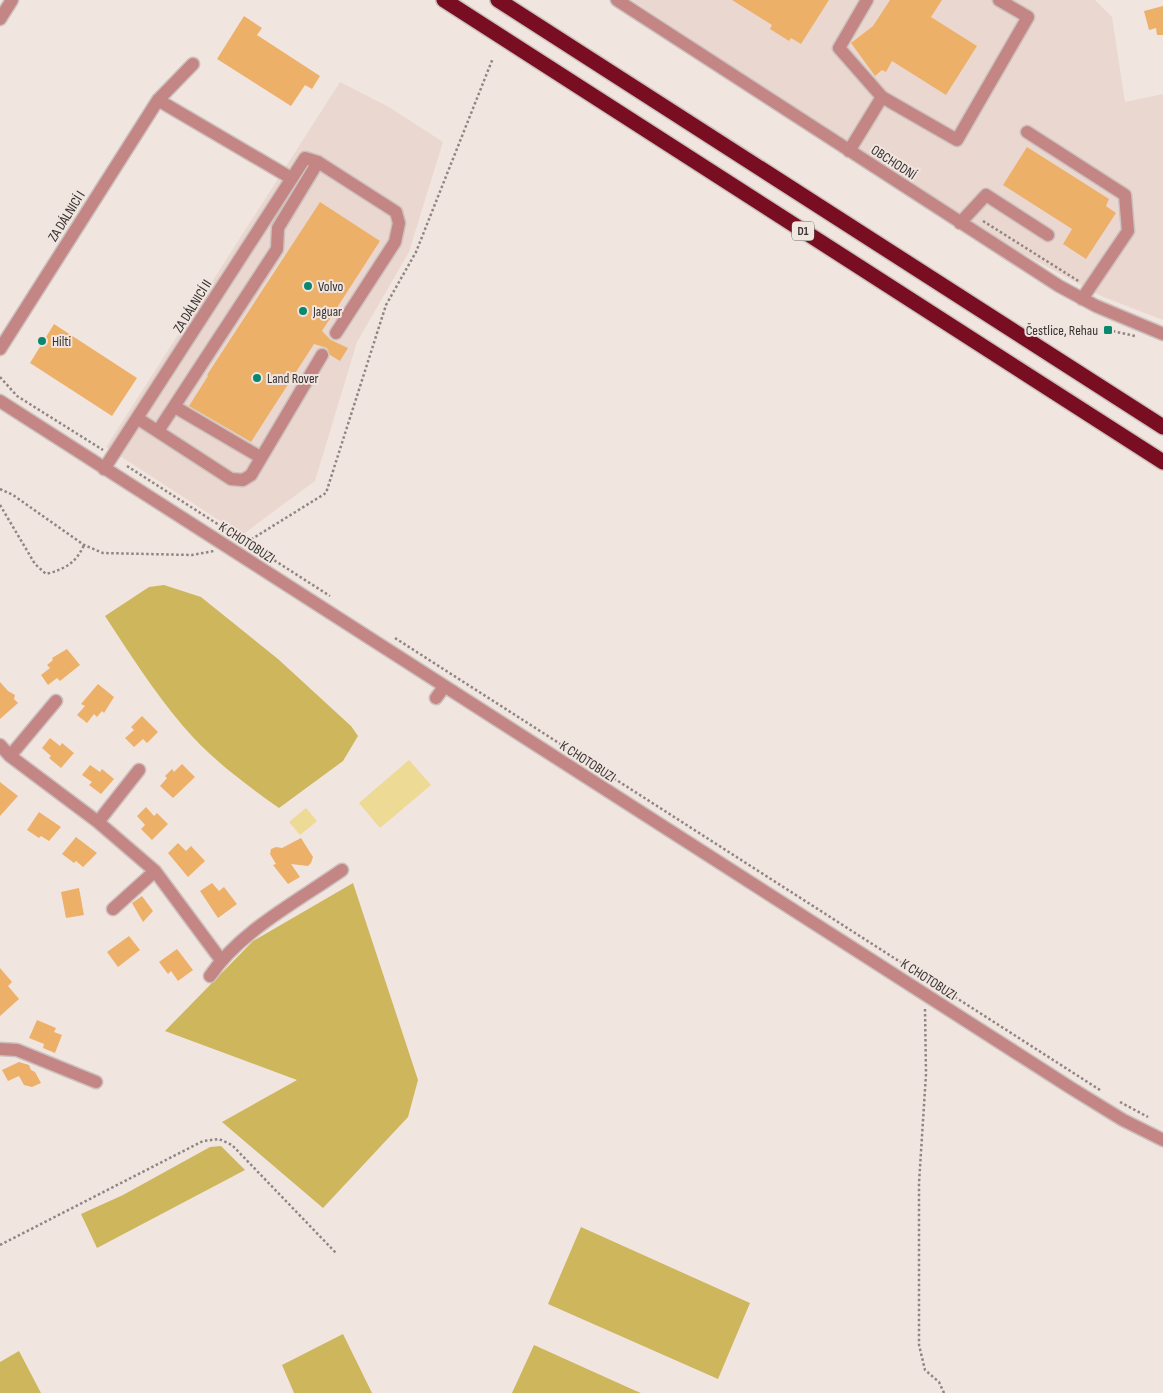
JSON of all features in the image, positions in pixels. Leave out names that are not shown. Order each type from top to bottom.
[{"type":"highway","name":"D1","points":[[444,0],[1163,462]]},
{"type":"highway","name":"D1","points":[[498,0],[1163,427]]},
{"type":"street","points":[[0,19],[12,0]]},
{"type":"street","name":"OBCHODNÍ","points":[[617,0],[1059,286],[1082,299],[1163,334]]},
{"type":"street","points":[[867,0],[839,48],[882,97],[957,140],[1028,17],[999,0]]},
{"type":"street","name":"ZA DÁLNICÍ I","points":[[0,349],[158,100],[193,64]]},
{"type":"street","points":[[849,151],[882,97]]},
{"type":"street","points":[[158,100],[291,178]]},
{"type":"street","points":[[1027,132],[1125,195],[1128,231],[1082,299]]},
{"type":"street","name":"ZA DÁLNICÍ II","points":[[104,469],[291,178],[305,158],[318,162]]},
{"type":"street","points":[[158,432],[277,249],[278,228],[318,162],[396,212],[399,223],[395,242],[336,333]]},
{"type":"street","points":[[960,222],[986,195],[1048,235]]},
{"type":"street","points":[[137,418],[231,479],[243,480],[251,475],[322,355]]},
{"type":"street","name":"K CHOTOBUZI","points":[[0,401],[1071,1088],[1123,1120],[1163,1140]]},
{"type":"street","points":[[176,407],[260,457]]},
{"type":"street","points":[[436,698],[444,687]]},
{"type":"street","points":[[10,756],[56,701]]},
{"type":"street","points":[[0,745],[10,756],[98,822],[155,871],[221,960]]},
{"type":"street","points":[[98,822],[139,770]]},
{"type":"street","points":[[210,976],[221,960],[265,922],[342,870]]},
{"type":"street","points":[[113,909],[155,871]]},
{"type":"street","points":[[0,1049],[18,1050],[96,1082]]},
{"type":"path","points":[[247,542],[326,493],[386,305],[416,252],[493,58]]},
{"type":"path","points":[[969,213],[1090,287]]},
{"type":"path","points":[[0,376],[17,396],[103,450]]},
{"type":"path","points":[[127,466],[332,598]]},
{"type":"path","points":[[0,489],[13,495],[84,545],[103,553],[175,555],[210,553],[223,545]]},
{"type":"path","points":[[0,505],[35,564],[46,574],[62,570],[78,558],[84,545]]},
{"type":"path","points":[[390,635],[1108,1095]]},
{"type":"path","points":[[938,986],[926,1007],[924,1018],[926,1061],[919,1183],[919,1346],[925,1370],[939,1382],[944,1393]]},
{"type":"path","points":[[1115,1100],[1151,1119]]},
{"type":"path","points":[[0,1245],[203,1140],[219,1139],[232,1145],[336,1253]]},
{"type":"shaded area","points":[[632,0],[1095,0],[1112,17],[1125,102],[1163,94],[1163,320],[1101,296],[972,226]]},
{"type":"shaded area","points":[[340,82],[389,107],[443,142],[409,252],[357,342],[315,481],[242,535],[106,447]]},
{"type":"shaded area","points":[[164,585],[201,597],[278,659],[351,726],[358,736],[343,761],[279,808],[216,760],[193,738],[142,673],[105,616],[149,587]]},
{"type":"shaded area","points":[[409,760],[431,785],[380,828],[359,803]]},
{"type":"shaded area","points":[[306,808],[317,821],[300,835],[289,822]]},
{"type":"shaded area","points":[[353,883],[418,1080],[408,1117],[323,1208],[222,1122],[297,1080],[165,1031],[253,941]]},
{"type":"shaded area","points":[[221,1146],[245,1170],[97,1248],[81,1214],[123,1195],[210,1147]]},
{"type":"shaded area","points":[[581,1227],[750,1303],[718,1379],[548,1304]]},
{"type":"shaded area","points":[[343,1334],[372,1393],[294,1393],[282,1365]]},
{"type":"shaded area","points":[[534,1345],[636,1391],[641,1393],[512,1393]]},
{"type":"shaded area","points":[[19,1351],[41,1393],[0,1393],[0,1362]]},
{"type":"building","points":[[732,0],[829,0],[801,44],[791,38],[789,41],[770,29],[772,25]]},
{"type":"building","points":[[890,0],[942,0],[931,17],[977,46],[946,95],[892,61],[886,72],[882,70],[875,76],[851,43],[873,26]]},
{"type":"building","points":[[1163,6],[1163,35],[1157,35],[1156,28],[1149,30],[1144,11]]},
{"type":"building","points":[[244,16],[262,28],[257,35],[320,76],[312,89],[305,85],[291,106],[217,59]]},
{"type":"building","points":[[1027,147],[1109,199],[1106,206],[1116,213],[1086,259],[1063,244],[1072,229],[1003,185]]},
{"type":"building","name":"Volvo","points":[[320,202],[380,241],[322,331],[331,340],[348,348],[340,361],[330,355],[327,348],[314,344],[251,442],[189,406],[207,375]]},
{"type":"building","points":[[54,324],[137,378],[112,416],[30,363]]},
{"type":"building","points":[[67,649],[80,665],[60,681],[57,678],[48,685],[41,675],[50,668],[47,665],[53,660],[52,658]]},
{"type":"building","points":[[0,682],[8,691],[15,695],[14,699],[18,703],[0,719]]},
{"type":"building","points":[[98,684],[114,697],[104,713],[102,711],[97,717],[94,714],[87,723],[77,715],[85,706],[81,704]]},
{"type":"building","points":[[142,716],[158,732],[147,743],[143,739],[134,747],[125,738],[134,730],[131,727]]},
{"type":"building","points":[[50,738],[60,746],[62,743],[74,753],[61,768],[49,758],[51,756],[42,748]]},
{"type":"building","points":[[182,764],[195,777],[173,798],[160,786],[167,778],[165,776],[172,769],[174,772]]},
{"type":"building","points":[[90,765],[100,772],[102,769],[114,779],[101,794],[89,785],[92,782],[82,775]]},
{"type":"building","points":[[0,782],[18,796],[0,816]]},
{"type":"building","points":[[146,807],[154,816],[157,813],[168,824],[152,840],[141,829],[145,825],[137,816]]},
{"type":"building","points":[[39,812],[61,827],[49,841],[41,836],[39,838],[27,830]]},
{"type":"building","points":[[76,837],[97,853],[83,867],[62,854]]},
{"type":"building","points":[[301,838],[313,857],[308,866],[291,864],[300,877],[288,884],[273,865],[276,864],[270,854],[271,849],[276,847],[282,848]]},
{"type":"building","points":[[178,843],[186,851],[191,846],[205,861],[188,877],[168,853]]},
{"type":"building","points":[[212,883],[219,891],[224,887],[237,904],[218,918],[200,891]]},
{"type":"building","points":[[79,888],[84,915],[66,918],[61,892]]},
{"type":"building","points":[[142,896],[153,911],[143,922],[132,903]]},
{"type":"building","points":[[129,936],[140,950],[118,967],[107,952]]},
{"type":"building","points":[[177,949],[193,970],[178,981],[171,971],[168,974],[159,962]]},
{"type":"building","points":[[0,968],[12,982],[8,986],[19,999],[0,1016]]},
{"type":"building","points":[[37,1020],[56,1028],[54,1032],[62,1035],[55,1053],[43,1048],[44,1044],[29,1038]]},
{"type":"building","points":[[19,1062],[29,1065],[41,1083],[32,1087],[24,1085],[19,1076],[8,1081],[2,1070]]},
{"type":"place","name":"Volvo","points":[[308,286]]},
{"type":"place","name":"Jaguar","points":[[303,311]]},
{"type":"place","name":"Čestlice, Rehau","points":[[1108,330]]},
{"type":"place","name":"Hilti","points":[[42,341]]},
{"type":"place","name":"Land Rover","points":[[257,378]]}]
